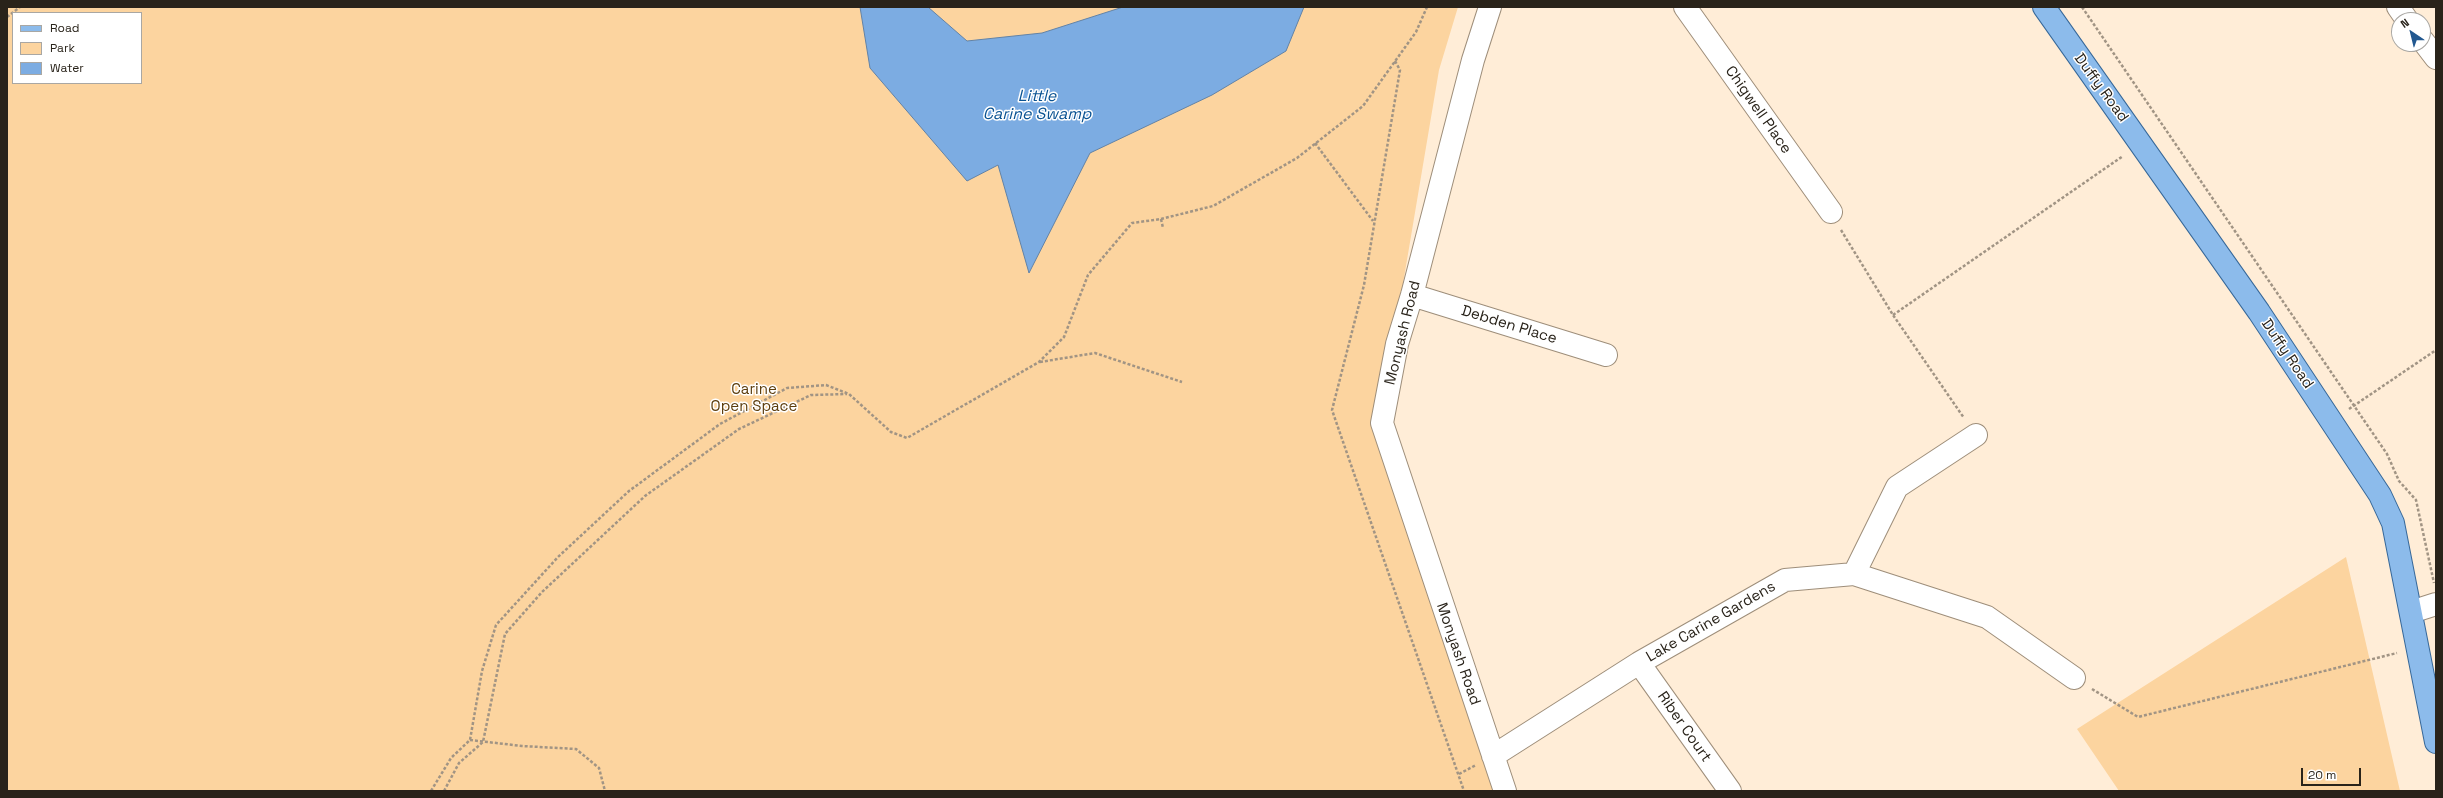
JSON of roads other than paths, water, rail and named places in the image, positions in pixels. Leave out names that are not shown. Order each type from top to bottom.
[{"type":"main road","name":"Duffy Road","points":[[2044,7],[2141,144],[2332,421],[2380,495],[2393,523],[2436,742]]},
{"type":"street","name":"Monyash Road","points":[[1490,7],[1473,60],[1412,295],[1397,344],[1382,423],[1505,791]]},
{"type":"street","name":"Chigwell Place","points":[[1685,7],[1831,212]]},
{"type":"street","name":"Debden Place","points":[[1412,295],[1606,355]]},
{"type":"street","points":[[1854,574],[1897,487],[1976,435]]},
{"type":"street","name":"Lake Carine Gardens","points":[[1493,756],[1639,664],[1784,580],[1854,574],[1987,617],[2074,678]]},
{"type":"street","points":[[2411,612],[2436,604]]},
{"type":"street","name":"Riber Court","points":[[1639,664],[1730,791]]},
{"type":"water","name":"Little Carine Swamp","points":[[860,7],[928,7],[967,41],[1042,33],[1123,7],[1304,7],[1286,51],[1212,95],[1090,153],[1029,273],[998,165],[967,181],[870,68]]},
{"type":"park label","name":"Carine Open Space","points":[[754,398]]}]
